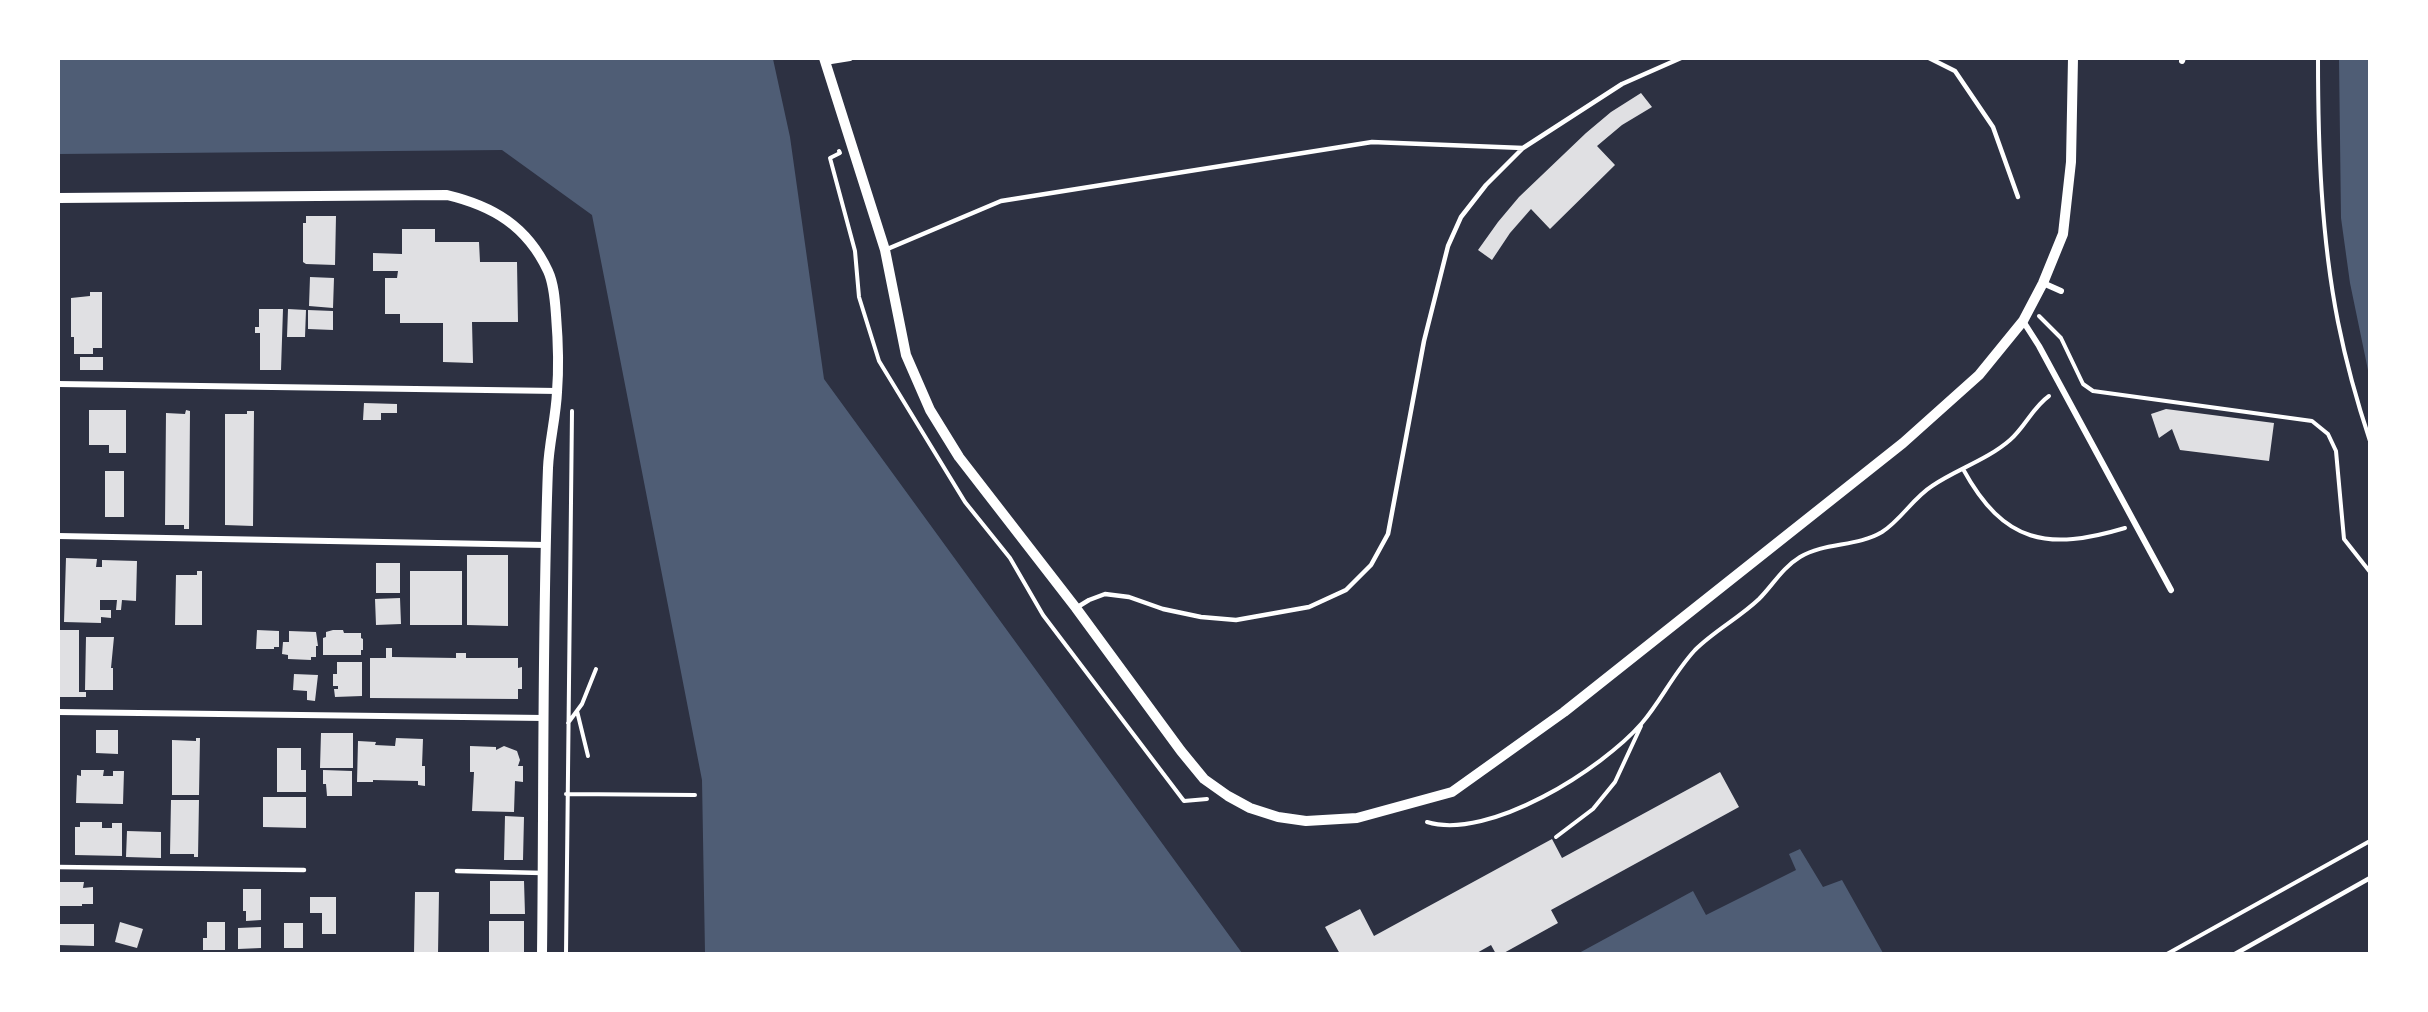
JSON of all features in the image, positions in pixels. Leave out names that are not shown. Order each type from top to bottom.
[{"type":"street","points":[[850,58],[824,60],[854,146],[885,250],[906,355],[930,410],[959,457],[1076,608],[1180,751],[1204,778],[1228,796],[1250,808],[1278,817],[1306,821],[1357,818],[1452,792],[1564,712],[1903,443],[1979,375],[2023,321],[2043,283],[2063,234],[2071,162],[2073,58]]},
{"type":"street","points":[[58,198],[447,195],[493,210],[513,224],[531,243],[549,272],[555,297],[558,391],[548,465],[542,954]]},
{"type":"street","points":[[2043,283],[2061,291]]},
{"type":"street","points":[[2023,321],[2039,346],[2171,590]]},
{"type":"street","points":[[58,384],[558,391]]},
{"type":"street","points":[[58,536],[546,545]]},
{"type":"street","points":[[58,712],[545,718]]},
{"type":"lane","points":[[1076,608],[1106,594],[1129,597],[1163,609],[1201,617],[1236,620],[1309,608],[1346,590],[1371,565],[1388,534],[1424,341],[1448,246],[1461,217],[1486,185],[1523,148],[1622,84],[1682,58]]},
{"type":"lane","points":[[1929,58],[1955,71],[1993,127],[2018,197]]},
{"type":"lane","points":[[885,250],[1001,201],[1372,142],[1523,148]]},
{"type":"lane","points":[[58,867],[304,870]]},
{"type":"lane","points":[[457,871],[543,873]]},
{"type":"lane","points":[[2235,954],[2370,878]]},
{"type":"path","points":[[2318,58],[2318,127],[2328,255],[2338,320],[2353,386],[2370,441]]},
{"type":"path","points":[[2029,309],[2047,322],[2061,338],[2083,384],[2093,391],[2312,421],[2328,434],[2336,451],[2344,539],[2370,572]]},
{"type":"path","points":[[1556,837],[1593,809],[1615,782],[1643,723],[1673,676],[1697,649],[1759,598],[1780,573],[1800,557],[1825,547],[1858,541],[1881,532],[1931,486],[2010,440],[2049,396]]},
{"type":"path","points":[[566,954],[572,409]]},
{"type":"path","points":[[1963,469],[1975,492],[1995,515],[2013,528],[2037,538],[2069,541],[2092,538],[2136,525]]},
{"type":"path","points":[[567,724],[582,704],[596,669]]},
{"type":"path","points":[[577,711],[588,756]]},
{"type":"path","points":[[1427,822],[1438,826],[1462,825],[1528,804],[1566,785],[1610,755],[1643,723]]},
{"type":"path","points":[[566,794],[695,795]]},
{"type":"path","points":[[2168,954],[2370,841]]},
{"type":"water","points":[[58,59],[773,59],[790,137],[824,379],[1242,953],[705,953],[702,780],[592,215],[502,150],[59,154]]},
{"type":"water","points":[[2339,59],[2369,59],[2369,375],[2350,283],[2341,218]]},
{"type":"water","points":[[1800,849],[1823,887],[1842,880],[1883,953],[1579,953],[1693,891],[1706,915],[1796,870],[1789,854]]},
{"type":"building","points":[[1641,93],[1652,107],[1622,125],[1597,146],[1615,165],[1550,229],[1531,209],[1510,233],[1492,260],[1478,250],[1519,197],[1586,133],[1611,112]]},
{"type":"building","points":[[306,216],[336,216],[335,265],[303,262],[303,223],[306,223]]},
{"type":"building","points":[[402,229],[435,229],[435,242],[479,242],[480,262],[517,262],[518,322],[472,322],[473,363],[443,362],[443,323],[400,323],[400,314],[385,314],[385,278],[397,278],[398,271],[373,271],[373,253],[402,254]]},
{"type":"building","points":[[310,277],[334,278],[333,308],[309,306]]},
{"type":"building","points":[[90,292],[102,292],[102,348],[93,348],[93,354],[74,354],[74,337],[71,337],[71,298],[90,296]]},
{"type":"building","points":[[259,309],[283,309],[281,370],[260,370],[260,333],[255,333],[255,327],[259,327]]},
{"type":"building","points":[[288,309],[306,310],[305,337],[287,337]]},
{"type":"building","points":[[308,310],[333,311],[333,330],[308,329]]},
{"type":"building","points":[[80,357],[103,357],[103,370],[80,370]]},
{"type":"building","points":[[364,403],[397,404],[397,413],[381,413],[381,420],[363,420]]},
{"type":"building","points":[[2166,409],[2274,423],[2269,461],[2180,450],[2172,429],[2159,438],[2151,414]]},
{"type":"building","points":[[89,410],[126,410],[126,453],[109,453],[109,445],[89,445]]},
{"type":"building","points":[[186,410],[190,411],[189,529],[184,529],[184,525],[165,525],[166,413],[185,414]]},
{"type":"building","points":[[247,411],[254,411],[253,526],[225,525],[225,414],[247,414]]},
{"type":"building","points":[[105,471],[124,471],[124,517],[105,517]]},
{"type":"building","points":[[467,555],[508,555],[508,626],[467,625]]},
{"type":"building","points":[[66,558],[97,559],[96,567],[102,567],[102,560],[137,561],[136,601],[122,600],[121,610],[116,610],[117,600],[100,600],[100,610],[111,610],[111,618],[101,617],[101,623],[64,622]]},
{"type":"building","points":[[376,563],[400,563],[400,593],[376,593]]},
{"type":"building","points":[[197,571],[202,571],[202,625],[175,625],[176,575],[197,575]]},
{"type":"building","points":[[410,571],[462,571],[462,625],[410,625]]},
{"type":"building","points":[[400,598],[401,624],[376,625],[375,599]]},
{"type":"building","points":[[58,630],[79,630],[79,692],[86,692],[86,697],[58,697]]},
{"type":"building","points":[[257,630],[279,631],[279,647],[256,649]]},
{"type":"building","points":[[343,630],[344,633],[361,633],[363,650],[361,650],[361,655],[323,655],[323,638],[326,637],[326,632]]},
{"type":"building","points":[[289,631],[316,632],[318,646],[316,646],[316,657],[311,657],[311,660],[288,659],[288,655],[282,654],[283,642],[289,642]]},
{"type":"building","points":[[86,637],[114,637],[111,668],[113,668],[113,690],[85,690]]},
{"type":"building","points":[[386,648],[392,648],[392,657],[456,658],[456,653],[466,653],[466,658],[518,658],[518,668],[522,667],[522,689],[518,689],[518,699],[370,698],[370,658],[386,658]]},
{"type":"building","points":[[337,662],[362,662],[362,696],[335,697],[334,689],[338,689],[338,686],[333,686],[333,674],[337,674]]},
{"type":"building","points":[[294,674],[318,675],[315,701],[307,700],[307,691],[293,690]]},
{"type":"building","points":[[96,730],[118,730],[118,754],[96,753]]},
{"type":"building","points":[[321,733],[353,733],[353,768],[320,768]]},
{"type":"building","points":[[196,738],[200,738],[199,795],[172,795],[172,740],[196,741]]},
{"type":"building","points":[[396,738],[423,739],[422,766],[425,766],[425,786],[418,785],[418,781],[357,782],[358,741],[395,746]]},
{"type":"building","points":[[470,746],[496,747],[496,750],[504,746],[517,751],[520,760],[518,766],[523,766],[523,782],[515,781],[514,812],[472,811],[474,772],[470,772]]},
{"type":"building","points":[[277,748],[301,748],[301,770],[306,770],[306,792],[277,792]]},
{"type":"building","points":[[81,770],[104,770],[103,776],[113,776],[113,771],[124,771],[123,804],[76,803],[77,775],[81,776]]},
{"type":"building","points":[[323,770],[352,771],[352,796],[327,796],[326,784],[323,784]]},
{"type":"building","points":[[1720,772],[1739,807],[1551,910],[1558,923],[1502,954],[1496,954],[1491,945],[1475,954],[1340,954],[1325,927],[1360,909],[1374,936],[1552,839],[1562,858]]},
{"type":"building","points":[[263,797],[306,797],[306,828],[263,827]]},
{"type":"building","points":[[171,800],[199,800],[198,857],[194,857],[194,854],[170,854]]},
{"type":"building","points":[[505,816],[524,817],[523,860],[504,860]]},
{"type":"building","points":[[80,822],[102,822],[102,828],[112,828],[112,823],[122,823],[122,856],[75,855],[75,827],[80,827]]},
{"type":"building","points":[[127,831],[161,832],[161,858],[126,857]]},
{"type":"building","points":[[490,881],[524,881],[525,914],[490,914]]},
{"type":"building","points":[[60,882],[84,882],[83,888],[93,887],[93,904],[60,906]]},
{"type":"building","points":[[243,889],[261,889],[261,920],[246,921],[246,911],[243,911]]},
{"type":"building","points":[[415,892],[439,892],[438,954],[414,954]]},
{"type":"building","points":[[310,897],[336,897],[336,934],[322,934],[322,913],[310,913]]},
{"type":"building","points":[[489,921],[524,921],[524,954],[489,954]]},
{"type":"building","points":[[120,922],[143,929],[137,948],[115,942]]},
{"type":"building","points":[[207,922],[225,922],[225,950],[203,950],[203,938],[207,938]]},
{"type":"building","points":[[284,923],[303,923],[303,948],[284,948]]},
{"type":"building","points":[[58,924],[94,924],[94,946],[58,945]]},
{"type":"building","points":[[261,927],[261,948],[238,949],[238,928]]}]
